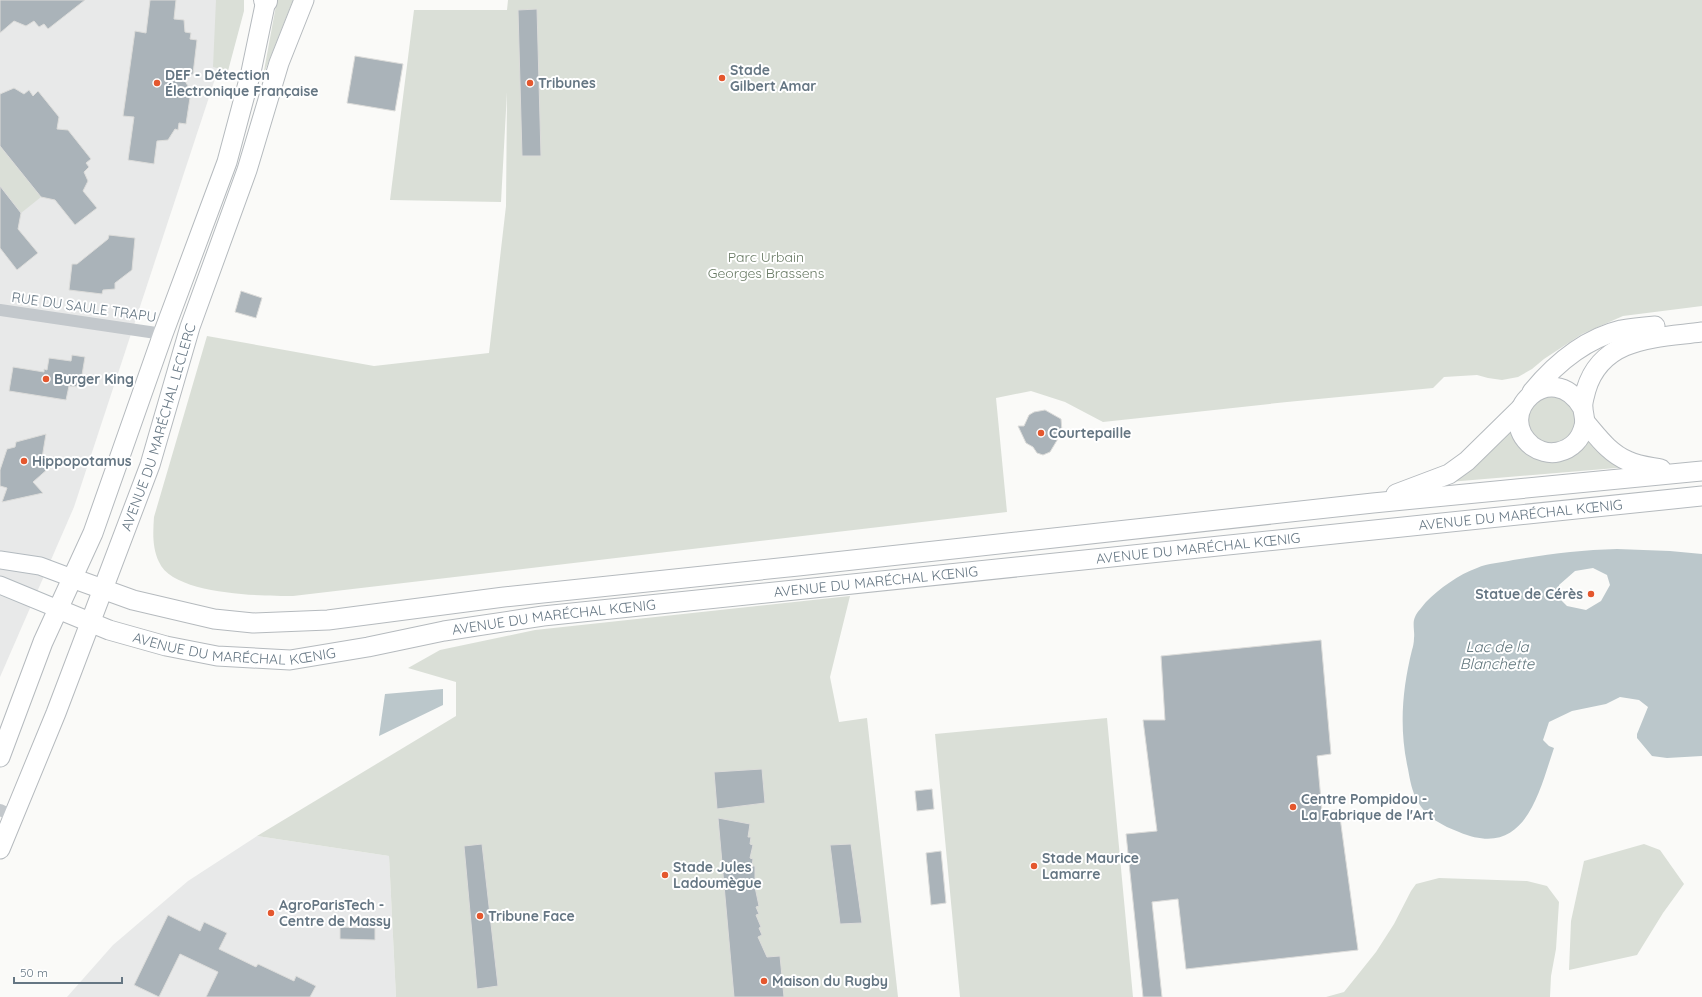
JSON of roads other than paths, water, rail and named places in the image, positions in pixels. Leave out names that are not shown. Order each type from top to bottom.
[{"type":"main road","name":"AVENUE DU MARÉCHAL LECLERC","points":[[0,757],[43,642],[93,533],[163,334],[227,162],[251,72],[266,0]]},
{"type":"main road","name":"AVENUE DU MARÉCHAL LECLERC","points":[[0,849],[7,813],[56,713],[150,465],[190,326],[247,170],[279,63],[304,0]]},
{"type":"main road","points":[[1373,503],[1449,474],[1467,461],[1520,409],[1548,372],[1565,358],[1598,338],[1622,330],[1702,320]]},
{"type":"main road","points":[[1520,409],[1518,420],[1526,441],[1535,448],[1545,452],[1557,452],[1567,449],[1576,442],[1582,433],[1589,383],[1598,365],[1615,350],[1635,341],[1702,332]]},
{"type":"main road","points":[[1532,393],[1540,388],[1550,386],[1560,387],[1569,391],[1577,398],[1584,414],[1603,445],[1614,454],[1629,462],[1678,473]]},
{"type":"main road","name":"AVENUE DU MARÉCHAL KŒNIG","points":[[72,578],[133,600],[214,619],[253,623],[328,620],[504,597],[1373,503],[1702,471]]},
{"type":"main road","name":"AVENUE DU MARÉCHAL KŒNIG","points":[[58,609],[109,630],[166,646],[217,656],[290,660],[368,647],[444,631],[543,616],[1702,496]]},
{"type":"street","name":"RUE DU SAULE TRAPU","points":[[0,310],[163,334]]},
{"type":"street","points":[[0,560],[40,566],[72,578]]},
{"type":"street","points":[[0,585],[58,609]]},
{"type":"water","name":"Lac de la Blanchette","points":[[1617,549],[1702,554],[1702,756],[1667,758],[1652,756],[1637,738],[1637,734],[1648,707],[1639,700],[1620,697],[1606,704],[1572,711],[1549,722],[1543,740],[1549,746],[1554,748],[1542,785],[1534,803],[1525,818],[1514,830],[1499,837],[1481,838],[1459,832],[1430,817],[1421,807],[1410,782],[1403,739],[1404,695],[1414,643],[1414,619],[1416,615],[1426,602],[1443,587],[1463,574],[1481,566],[1578,551]],"holes":[[[1593,568],[1607,575],[1610,585],[1601,601],[1586,610],[1567,606],[1558,597],[1559,585],[1575,571]]]},
{"type":"water","points":[[443,689],[443,705],[379,736],[385,694]]},
{"type":"place","name":"Stade Gilbert Amar","points":[[722,78]]},
{"type":"place","name":"DEF - Détection Électronique Française","points":[[157,83]]},
{"type":"place","name":"Tribunes","points":[[530,83]]},
{"type":"place","name":"Burger King","points":[[46,379]]},
{"type":"place","name":"Courtepaille","points":[[1041,433]]},
{"type":"place","name":"Hippopotamus","points":[[24,461]]},
{"type":"place","name":"Statue de Cérès","points":[[1591,594]]},
{"type":"place","name":"Centre Pompidou - La Fabrique de l'Art","points":[[1293,807]]},
{"type":"place","name":"Stade Maurice Lamarre","points":[[1034,866]]},
{"type":"place","name":"Stade Jules Ladoumègue","points":[[665,875]]},
{"type":"place","name":"AgroParisTech - Centre de Massy","points":[[271,913]]},
{"type":"place","name":"Tribune Face","points":[[480,916]]},
{"type":"place","name":"Maison du Rugby","points":[[764,981]]},
{"type":"park label","name":"Parc Urbain Georges Brassens","points":[[766,266]]}]
